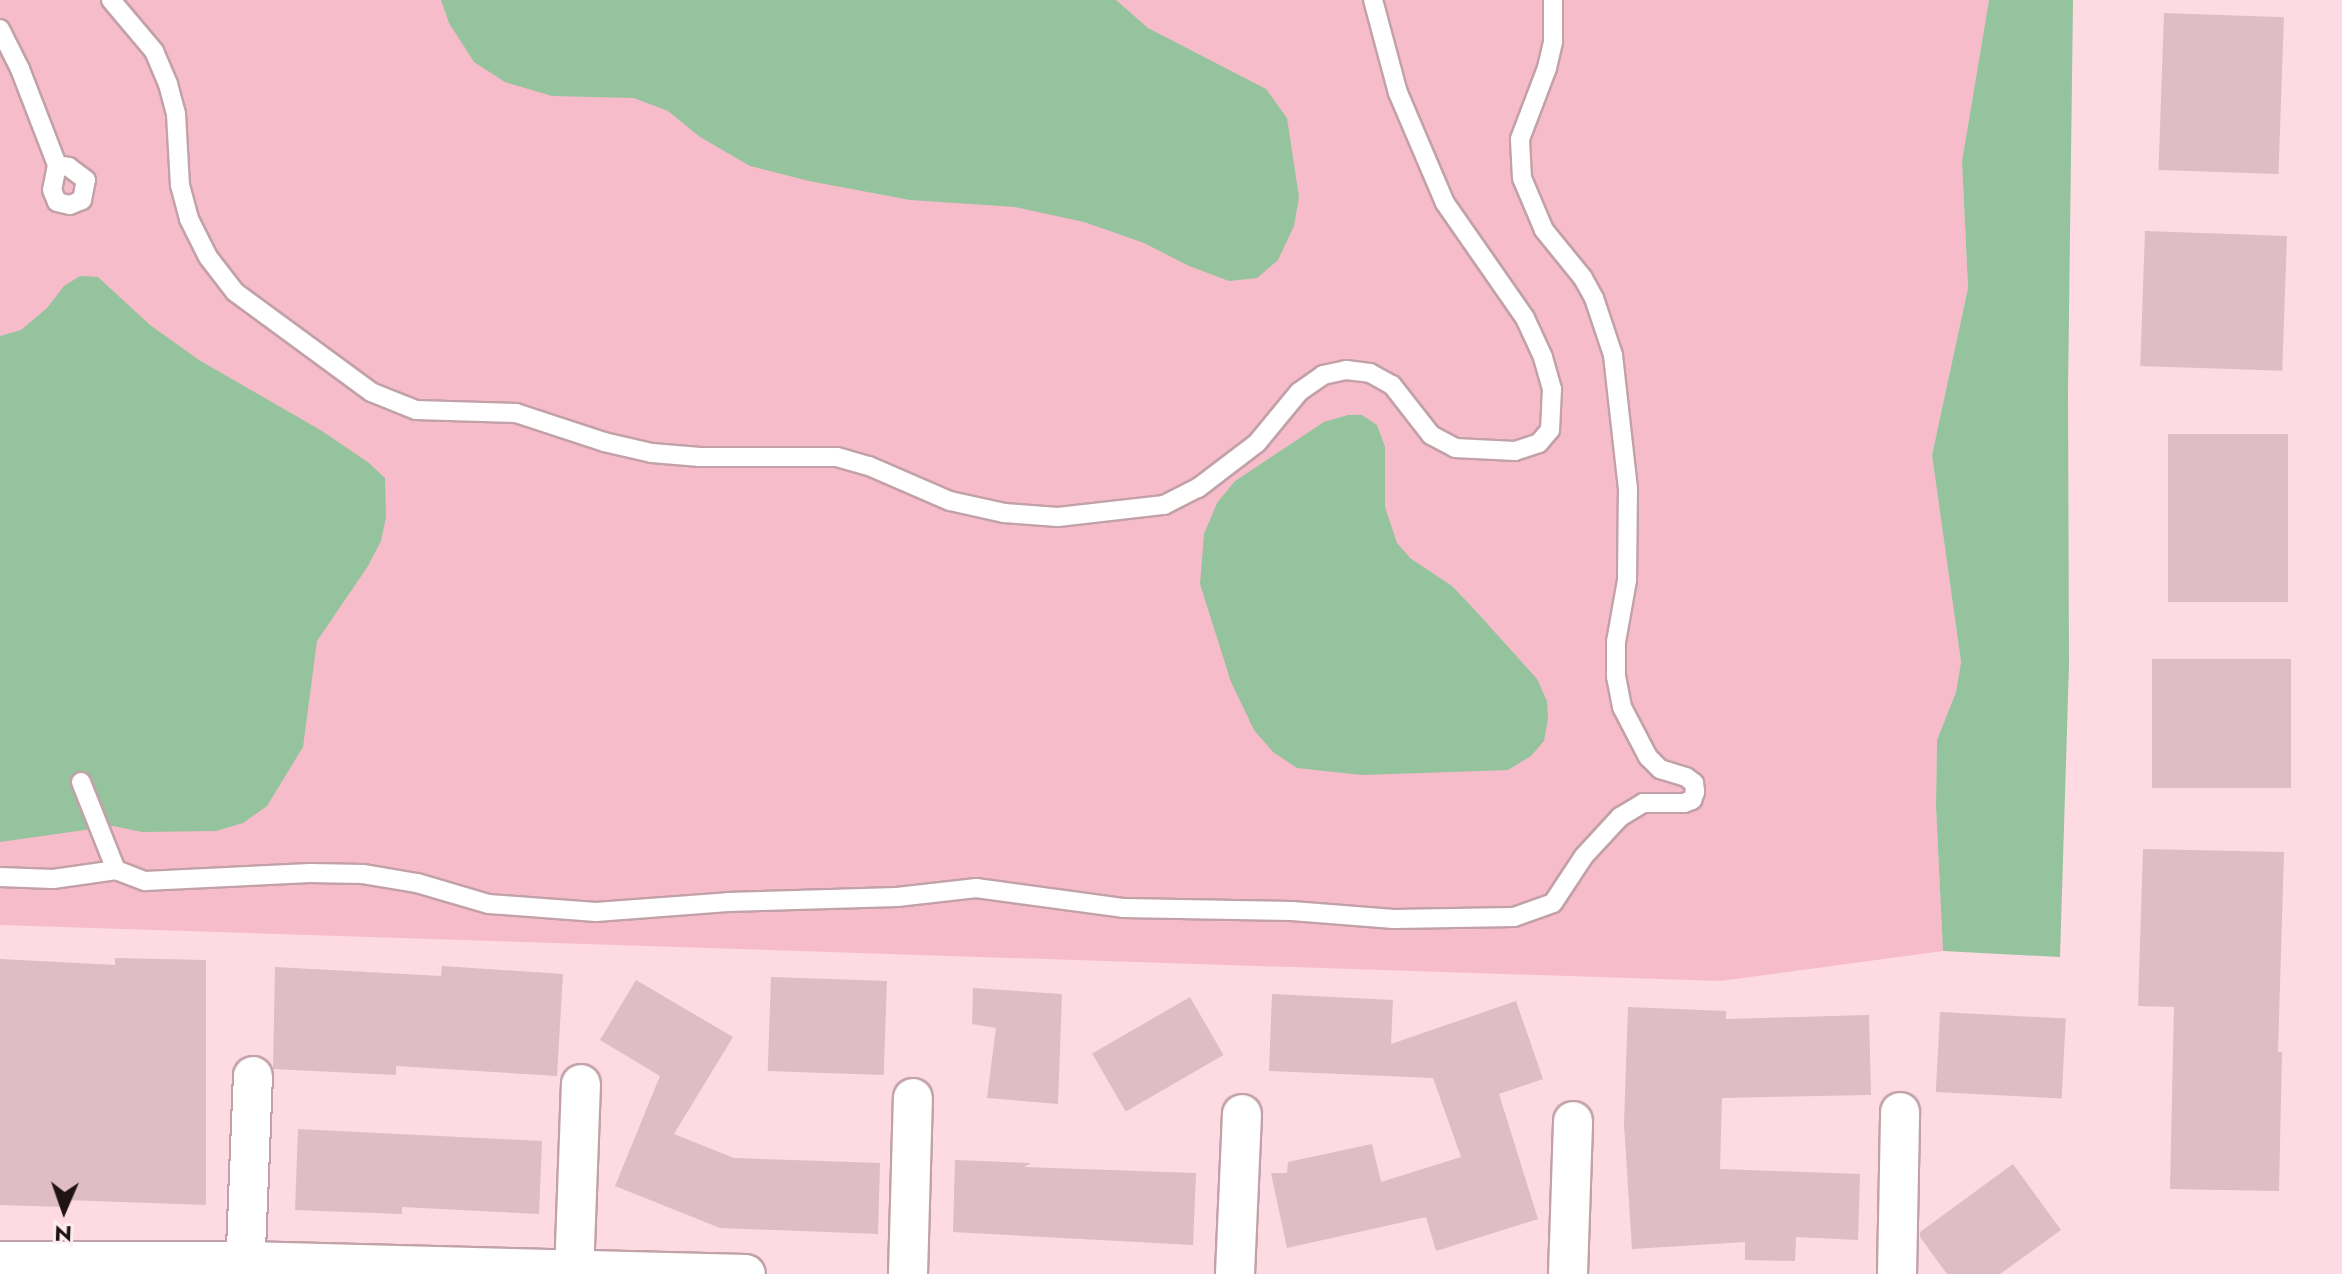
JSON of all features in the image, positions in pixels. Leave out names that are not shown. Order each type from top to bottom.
[{"type":"street","points":[[245,1267],[253,1076]]},
{"type":"street","points":[[574,1271],[581,1084]]},
{"type":"street","points":[[908,1274],[913,1098]]},
{"type":"street","points":[[1897,1274],[1900,1112]]},
{"type":"street","points":[[1235,1274],[1242,1114]]},
{"type":"street","points":[[1568,1274],[1573,1121]]},
{"type":"street","points":[[0,1261],[746,1274]]},
{"type":"lane","points":[[111,0],[154,51],[168,84],[177,129],[180,185],[189,219],[208,257],[235,292],[371,392],[416,410],[516,413],[604,442],[652,453],[700,457],[837,457],[869,466],[950,501],[1004,513],[1058,517],[1164,505],[1187,494],[1228,468],[1257,443],[1299,392],[1323,375],[1346,370],[1370,373],[1392,385],[1431,435],[1455,448],[1515,451],[1539,443],[1550,430],[1552,389],[1543,357],[1525,318],[1439,192],[1398,93],[1373,0]]},
{"type":"lane","points":[[0,877],[53,879],[116,870],[145,881],[310,873],[363,874],[417,883],[489,904],[596,912],[728,902],[881,898],[976,888],[1123,908],[1292,911],[1394,919],[1514,917],[1553,903],[1584,856],[1620,817],[1643,803],[1684,803],[1692,800],[1695,792],[1694,783],[1686,777],[1660,769],[1648,757],[1622,707],[1616,677],[1616,642],[1627,580],[1628,489],[1613,355],[1594,298],[1583,278],[1544,230],[1522,178],[1520,139],[1547,68],[1553,41],[1553,0]]},
{"type":"lane","points":[[0,29],[20,69],[57,165]]},
{"type":"lane","points":[[81,782],[116,870]]},
{"type":"shaded area","points":[[0,0],[1989,0],[1962,161],[1968,288],[1932,455],[1961,662],[1956,692],[1937,740],[1936,807],[1943,951],[1720,981],[0,925]]},
{"type":"shaded area","points":[[441,0],[1116,0],[1148,28],[1266,89],[1287,118],[1299,197],[1294,226],[1278,260],[1257,278],[1229,281],[1189,266],[1144,243],[1084,222],[1015,207],[910,200],[809,181],[750,166],[700,137],[668,111],[634,98],[552,96],[505,82],[474,62],[449,23]]},
{"type":"shaded area","points":[[1989,0],[2073,0],[2068,392],[2069,664],[2060,957],[1943,951],[1936,807],[1937,740],[1956,692],[1961,662],[1932,455],[1968,288],[1962,161]]},
{"type":"shaded area","points":[[80,276],[98,277],[150,325],[199,360],[322,431],[369,463],[385,478],[386,517],[381,541],[368,566],[317,641],[303,747],[267,806],[243,823],[216,831],[142,832],[113,826],[0,842],[0,336],[21,330],[47,308],[64,286]]},
{"type":"shaded area","points":[[1348,415],[1362,415],[1377,425],[1385,447],[1385,507],[1397,543],[1410,558],[1452,586],[1474,609],[1537,679],[1547,701],[1544,741],[1531,756],[1508,770],[1362,775],[1297,768],[1273,752],[1254,730],[1231,682],[1200,584],[1204,534],[1217,503],[1235,481],[1324,422]]},
{"type":"building","points":[[2164,13],[2284,17],[2278,174],[2159,170]]},
{"type":"building","points":[[2145,231],[2287,236],[2282,371],[2140,366]]},
{"type":"building","points":[[2168,434],[2288,434],[2288,602],[2168,602]]},
{"type":"building","points":[[2152,659],[2291,659],[2291,788],[2152,788]]},
{"type":"building","points":[[2143,849],[2284,852],[2278,1052],[2282,1052],[2279,1191],[2170,1189],[2174,1007],[2138,1006]]},
{"type":"building","points":[[115,958],[206,960],[206,1205],[65,1200],[64,1207],[0,1205],[0,959],[115,965]]},
{"type":"building","points":[[442,966],[563,974],[557,1076],[396,1066],[396,1075],[273,1069],[275,967],[441,976]]},
{"type":"building","points":[[771,977],[887,981],[884,1075],[768,1071]]},
{"type":"building","points":[[636,980],[733,1037],[674,1134],[734,1158],[880,1163],[878,1234],[720,1228],[615,1186],[660,1076],[600,1040]]},
{"type":"building","points":[[973,988],[1062,994],[1058,1104],[987,1098],[996,1028],[972,1024]]},
{"type":"building","points":[[1272,994],[1393,1000],[1391,1044],[1516,1001],[1543,1079],[1499,1094],[1538,1219],[1436,1251],[1426,1217],[1287,1248],[1271,1173],[1287,1173],[1288,1162],[1372,1144],[1381,1182],[1461,1157],[1433,1078],[1269,1071]]},
{"type":"building","points":[[1190,997],[1224,1055],[1126,1112],[1092,1054]]},
{"type":"building","points":[[1628,1007],[1726,1011],[1726,1019],[1869,1015],[1871,1095],[1722,1098],[1720,1169],[1860,1174],[1858,1240],[1796,1237],[1795,1261],[1745,1260],[1745,1242],[1632,1249],[1624,1124]]},
{"type":"building","points":[[1940,1012],[2066,1019],[2062,1098],[1936,1092]]},
{"type":"building","points":[[298,1129],[542,1141],[539,1214],[402,1207],[402,1214],[295,1210]]},
{"type":"building","points":[[955,1160],[1031,1163],[1024,1167],[1196,1173],[1193,1245],[953,1232]]},
{"type":"building","points":[[2013,1164],[2061,1230],[2000,1274],[1947,1274],[1920,1237],[1920,1232]]}]
